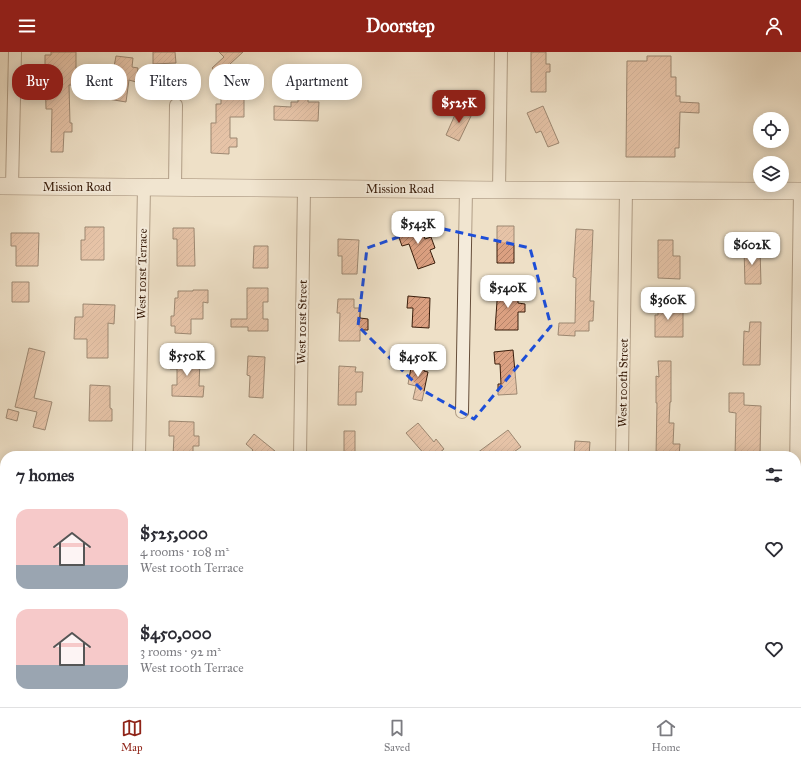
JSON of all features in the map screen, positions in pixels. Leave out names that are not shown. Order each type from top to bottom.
[{"type":"main road","name":"Mission Road","points":[[6,186],[800,191]]},
{"type":"street","points":[[6,186],[15,52]]},
{"type":"street","points":[[499,190],[500,52]]},
{"type":"street","points":[[175,187],[176,105]]},
{"type":"street","name":"West 101st Terrace","points":[[139,451],[144,187]]},
{"type":"street","name":"West 101st Street","points":[[300,451],[304,189]]},
{"type":"street","points":[[462,412],[466,190]]},
{"type":"street","name":"West 100th Street","points":[[622,451],[626,190]]},
{"type":"street","points":[[796,451],[800,191]]},
{"type":"highlighted area","points":[[430,226],[530,248],[551,326],[474,419],[422,390],[358,326],[367,248]]},
{"type":"building","points":[[51,52],[76,52],[76,64],[71,64],[71,85],[69,85],[70,123],[72,123],[72,132],[64,132],[63,152],[51,152],[52,109],[46,109],[46,100],[63,100],[63,64],[45,64],[45,55],[51,55]]},
{"type":"building","points":[[153,52],[175,52],[176,63],[153,64]]},
{"type":"building","points":[[219,52],[243,52],[230,64],[216,64],[224,57]]},
{"type":"building","points":[[531,52],[546,52],[546,64],[550,64],[550,72],[546,72],[546,92],[531,92]]},
{"type":"building","points":[[116,56],[133,58],[132,67],[135,68],[135,82],[129,80],[127,95],[127,64],[115,64]]},
{"type":"building","points":[[647,56],[671,56],[671,77],[676,77],[676,96],[680,96],[680,102],[699,103],[699,113],[680,112],[679,148],[675,148],[675,157],[626,157],[627,61],[647,61]]},
{"type":"building","points":[[114,100],[126,100],[126,102]]},
{"type":"building","points":[[221,100],[244,100],[244,117],[230,117],[230,138],[237,138],[237,147],[229,147],[229,154],[211,153],[211,123],[216,123],[216,104],[221,104]]},
{"type":"building","points":[[298,100],[308,100],[308,102],[319,102],[318,121],[274,120],[274,106],[291,107],[291,102],[298,102]]},
{"type":"building","points":[[543,106],[559,143],[548,147],[541,131],[536,133],[527,113]]},
{"type":"building","points":[[458,108],[472,114],[459,141],[446,135]]},
{"type":"building","points":[[420,224],[425,239],[431,237],[435,248],[430,250],[435,263],[418,269],[409,244],[402,246],[397,232]]},
{"type":"building","points":[[497,226],[514,226],[514,263],[497,263]]},
{"type":"building","points":[[85,227],[104,227],[104,260],[81,260],[81,240],[85,240]]},
{"type":"building","points":[[173,228],[194,228],[195,266],[177,266],[177,239],[173,239]]},
{"type":"building","points":[[576,229],[593,230],[590,301],[594,301],[593,321],[589,321],[589,331],[575,331],[575,336],[558,335],[559,323],[575,323],[576,278],[573,277]]},
{"type":"building","points":[[11,233],[39,233],[38,266],[16,266],[16,246],[11,246]]},
{"type":"building","points":[[338,239],[359,240],[357,274],[342,274],[342,256],[338,256]]},
{"type":"building","points":[[658,240],[673,240],[673,256],[680,256],[680,279],[658,278]]},
{"type":"building","points":[[254,246],[268,246],[268,268],[253,268]]},
{"type":"building","points":[[744,248],[760,248],[761,284],[745,284]]},
{"type":"building","points":[[12,282],[29,282],[29,302],[12,302]]},
{"type":"building","points":[[498,287],[518,287],[518,303],[525,304],[525,312],[518,312],[518,330],[495,330]]},
{"type":"building","points":[[247,288],[268,288],[268,302],[263,302],[263,319],[268,319],[268,331],[248,331],[248,327],[231,327],[231,319],[247,319]]},
{"type":"building","points":[[208,290],[208,303],[203,302],[203,319],[191,319],[191,334],[175,333],[175,326],[171,326],[171,316],[174,316],[175,298],[178,298],[178,291]]},
{"type":"building","points":[[408,296],[430,298],[429,328],[412,327],[413,308],[407,308]]},
{"type":"building","points":[[658,298],[670,298],[670,311],[683,311],[683,337],[655,337],[655,315],[658,315]]},
{"type":"building","points":[[338,299],[354,299],[354,308],[360,308],[360,318],[368,319],[368,330],[360,330],[360,341],[339,341],[340,313],[337,313]]},
{"type":"building","points":[[83,304],[115,305],[114,324],[108,323],[108,358],[87,358],[87,339],[74,339],[75,317],[83,317]]},
{"type":"building","points":[[750,322],[761,322],[760,365],[743,365],[744,331],[749,332]]},
{"type":"building","points":[[29,348],[45,352],[34,398],[52,402],[45,430],[33,427],[37,412],[15,407]]},
{"type":"building","points":[[513,350],[517,394],[498,395],[498,384],[501,384],[500,364],[495,364],[494,352]]},
{"type":"building","points":[[170,356],[190,357],[190,361],[200,361],[199,386],[204,386],[203,397],[172,396],[172,385],[177,385],[177,369],[170,369]]},
{"type":"building","points":[[248,356],[265,357],[263,398],[249,397],[250,376],[247,375]]},
{"type":"building","points":[[413,357],[426,360],[424,371],[428,372],[422,401],[413,399],[416,386],[408,384]]},
{"type":"building","points":[[658,361],[671,361],[671,402],[669,423],[674,423],[673,444],[680,444],[679,451],[656,451],[656,376],[659,377]]},
{"type":"building","points":[[339,366],[356,367],[355,372],[363,372],[362,392],[356,392],[356,405],[338,405]]},
{"type":"building","points":[[90,385],[110,386],[110,408],[112,409],[112,421],[89,421]]},
{"type":"building","points":[[729,393],[744,393],[744,405],[761,406],[760,451],[735,451],[736,413],[729,412]]},
{"type":"building","points":[[8,409],[19,412],[17,421],[6,418]]},
{"type":"building","points":[[169,421],[194,422],[194,436],[199,436],[199,446],[193,446],[193,451],[173,451],[174,436],[169,436]]},
{"type":"building","points":[[418,423],[434,442],[436,439],[444,449],[442,451],[422,451],[406,433]]},
{"type":"building","points":[[508,430],[521,447],[515,451],[480,451]]},
{"type":"building","points":[[344,431],[355,431],[355,451],[344,451]]},
{"type":"building","points":[[254,434],[275,451],[252,451],[253,450],[246,444]]},
{"type":"building","points":[[575,441],[590,442],[589,451],[574,451]]}]
